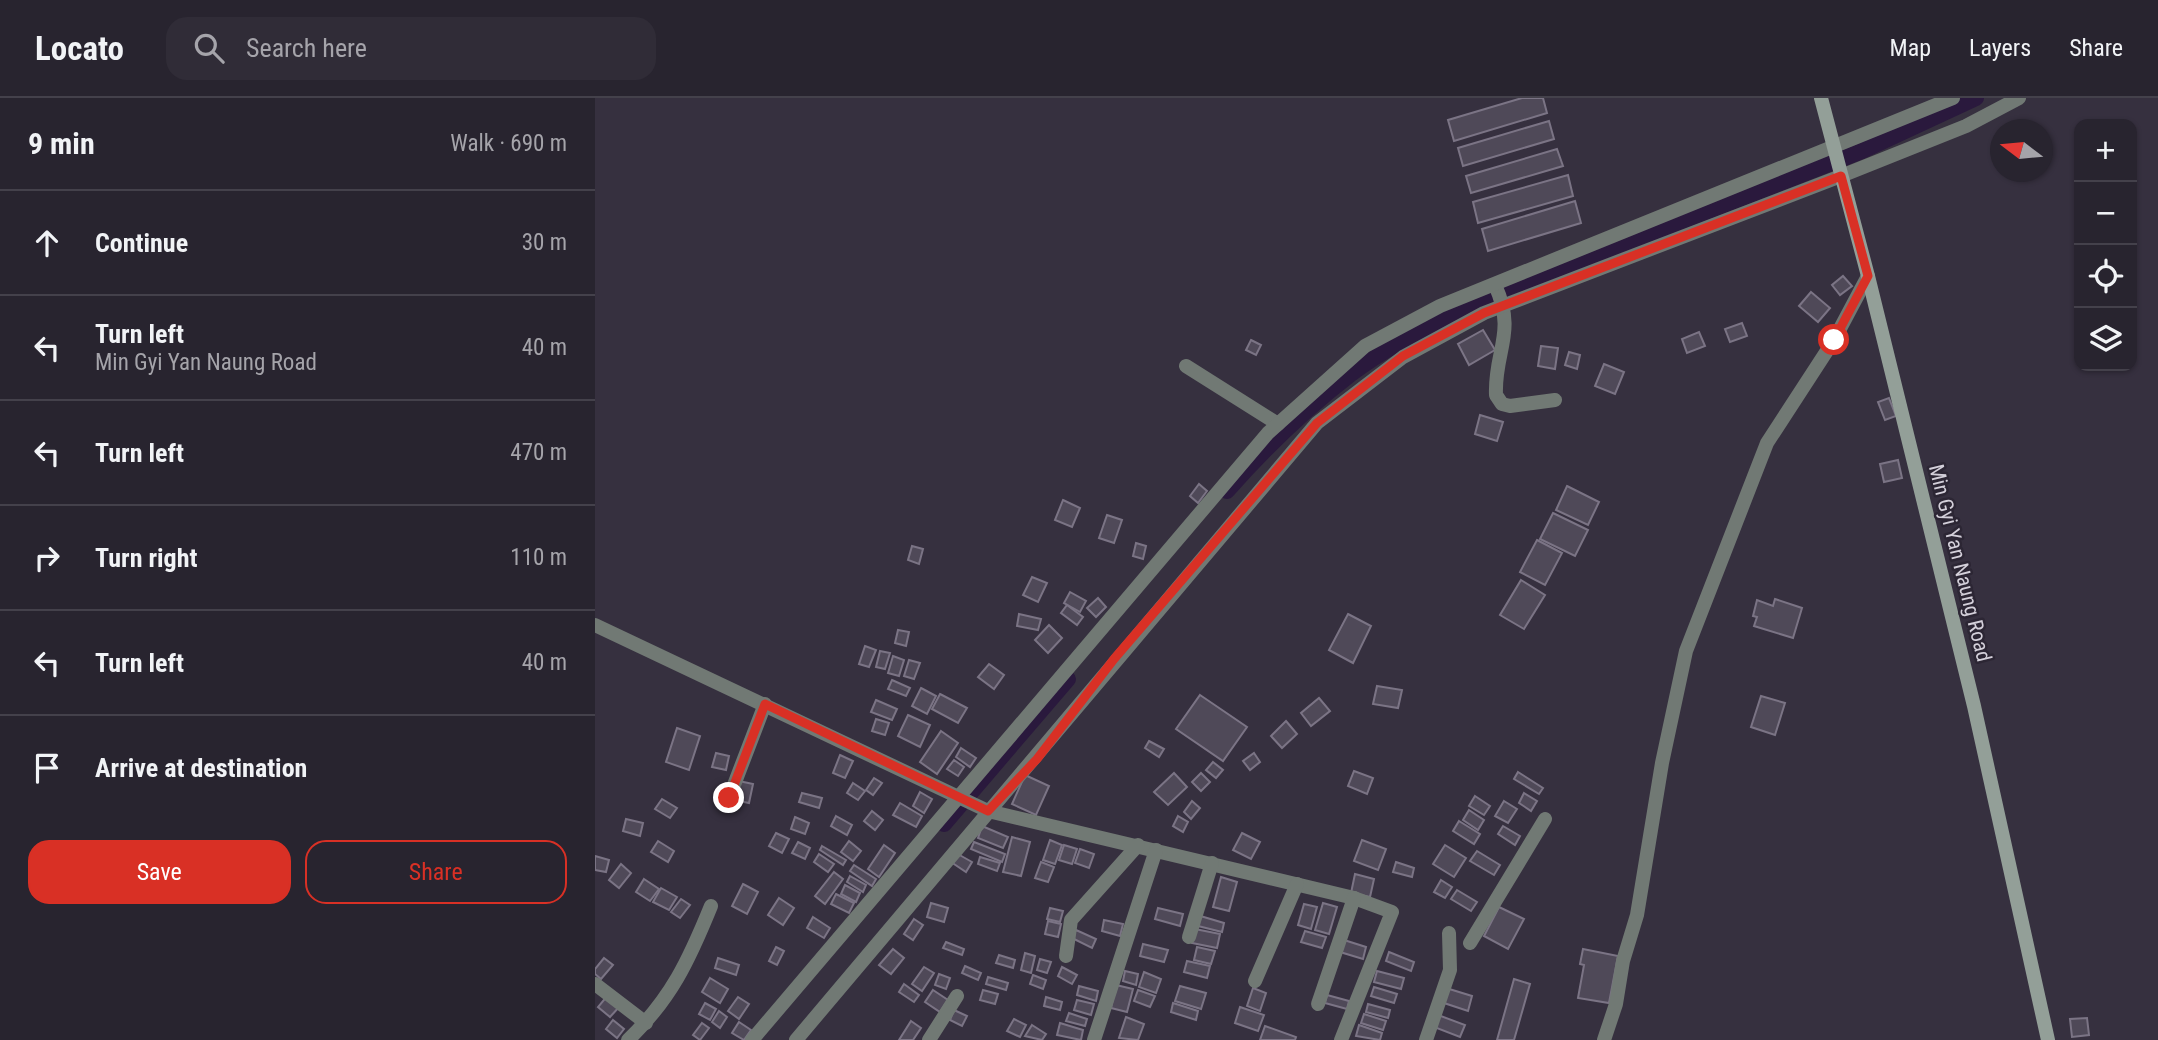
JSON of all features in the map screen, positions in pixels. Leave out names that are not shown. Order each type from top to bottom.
[{"type":"street","name":"Min Gyi Yan Naung Road","points":[[1821,98],[1868,276],[1973,706],[2048,1040]]},
{"type":"street","points":[[796,1040],[988,811],[1037,759],[1114,659],[1317,423],[1403,356],[1484,313],[1500,296],[1953,98]]},
{"type":"street","points":[[752,1040],[1278,424],[1365,346],[1440,306],[1500,296],[1966,126],[2019,98]]},
{"type":"street","points":[[1604,1040],[1616,1004],[1623,961],[1637,915],[1662,762],[1686,652],[1777,422],[1834,340],[1868,276]]},
{"type":"street","points":[[1500,296],[1506,325],[1496,396],[1502,404],[1510,406],[1555,400]]},
{"type":"street","points":[[1186,366],[1278,424]]},
{"type":"street","points":[[595,625],[765,704],[956,799],[988,811],[1354,898],[1392,912],[1341,1040]]},
{"type":"street","points":[[729,798],[765,704]]},
{"type":"street","points":[[1470,943],[1545,819]]},
{"type":"street","points":[[1066,956],[1071,920],[1138,845]]},
{"type":"street","points":[[1094,1040],[1156,850]]},
{"type":"street","points":[[1189,937],[1212,863]]},
{"type":"street","points":[[1255,981],[1297,884]]},
{"type":"street","points":[[1318,1003],[1354,898]]},
{"type":"street","points":[[628,1040],[646,1023],[686,967],[711,906]]},
{"type":"street","points":[[1426,1040],[1450,970],[1449,933]]},
{"type":"street","points":[[595,984],[646,1023]]},
{"type":"street","points":[[929,1040],[957,996]]},
{"type":"building","points":[[1522,98],[1543,98],[1547,113],[1454,141],[1448,120]]},
{"type":"building","points":[[1549,121],[1554,139],[1463,166],[1458,148]]},
{"type":"building","points":[[1557,149],[1563,166],[1471,193],[1466,176]]},
{"type":"building","points":[[1568,175],[1573,196],[1478,223],[1473,202]]},
{"type":"building","points":[[1575,201],[1581,223],[1488,251],[1482,229]]},
{"type":"building","points":[[1843,276],[1852,286],[1840,295],[1832,285]]},
{"type":"building","points":[[1811,292],[1830,308],[1818,322],[1799,306]]},
{"type":"building","points":[[1742,323],[1747,336],[1730,342],[1725,329]]},
{"type":"building","points":[[1483,330],[1495,350],[1469,365],[1458,344]]},
{"type":"building","points":[[1699,332],[1705,346],[1687,353],[1682,339]]},
{"type":"building","points":[[1251,340],[1261,345],[1256,355],[1246,350]]},
{"type":"building","points":[[1541,346],[1558,348],[1555,369],[1538,366]]},
{"type":"building","points":[[1569,352],[1580,355],[1577,369],[1565,365]]},
{"type":"building","points":[[1604,364],[1624,372],[1615,394],[1595,386]]},
{"type":"building","points":[[1889,398],[1896,416],[1885,420],[1878,402]]},
{"type":"building","points":[[1480,415],[1503,422],[1497,441],[1475,434]]},
{"type":"building","points":[[1898,460],[1902,478],[1884,482],[1880,464]]},
{"type":"building","points":[[1199,484],[1207,491],[1198,503],[1190,496]]},
{"type":"building","points":[[1567,486],[1599,502],[1588,525],[1556,510]]},
{"type":"building","points":[[1063,500],[1080,508],[1072,527],[1055,520]]},
{"type":"building","points":[[1553,513],[1588,530],[1575,556],[1540,539]]},
{"type":"building","points":[[1107,515],[1122,520],[1114,543],[1099,538]]},
{"type":"building","points":[[1537,540],[1562,553],[1545,585],[1520,572]]},
{"type":"building","points":[[1136,543],[1146,546],[1143,559],[1133,556]]},
{"type":"building","points":[[912,546],[923,549],[919,564],[908,560]]},
{"type":"building","points":[[1032,577],[1047,583],[1038,602],[1023,595]]},
{"type":"building","points":[[1521,580],[1545,595],[1524,629],[1500,615]]},
{"type":"building","points":[[1070,592],[1086,601],[1080,612],[1064,603]]},
{"type":"building","points":[[1098,598],[1106,607],[1096,617],[1087,608]]},
{"type":"building","points":[[1775,599],[1802,608],[1793,638],[1754,626],[1757,617],[1753,616],[1757,600],[1773,606]]},
{"type":"building","points":[[1067,605],[1083,617],[1077,625],[1061,613]]},
{"type":"building","points":[[1019,614],[1041,619],[1038,630],[1017,626]]},
{"type":"building","points":[[1348,614],[1371,626],[1353,663],[1329,650]]},
{"type":"building","points":[[1049,625],[1062,638],[1048,653],[1035,640]]},
{"type":"building","points":[[898,630],[909,632],[906,646],[895,643]]},
{"type":"building","points":[[865,646],[876,650],[869,667],[859,664]]},
{"type":"building","points":[[880,651],[890,653],[885,669],[876,667]]},
{"type":"building","points":[[893,656],[904,660],[899,676],[888,673]]},
{"type":"building","points":[[909,660],[920,663],[914,679],[904,676]]},
{"type":"building","points":[[989,664],[1004,675],[994,689],[978,677]]},
{"type":"building","points":[[892,680],[910,688],[906,696],[888,689]]},
{"type":"building","points":[[1377,686],[1402,690],[1398,708],[1373,704]]},
{"type":"building","points":[[921,688],[936,696],[927,714],[912,706]]},
{"type":"building","points":[[940,694],[967,708],[958,723],[932,709]]},
{"type":"building","points":[[1200,695],[1247,727],[1223,761],[1176,729]]},
{"type":"building","points":[[1761,696],[1785,703],[1775,735],[1751,727]]},
{"type":"building","points":[[1319,698],[1330,711],[1311,726],[1301,713]]},
{"type":"building","points":[[876,700],[897,709],[892,720],[871,712]]},
{"type":"building","points":[[908,715],[930,725],[920,747],[898,736]]},
{"type":"building","points":[[876,719],[889,723],[885,735],[872,731]]},
{"type":"building","points":[[1286,721],[1297,734],[1282,748],[1271,736]]},
{"type":"building","points":[[677,728],[700,736],[689,770],[666,762]]},
{"type":"building","points":[[941,731],[958,743],[937,774],[920,762]]},
{"type":"building","points":[[1149,741],[1164,749],[1159,757],[1145,748]]},
{"type":"building","points":[[961,748],[976,758],[970,767],[956,757]]},
{"type":"building","points":[[716,753],[729,756],[726,770],[712,767]]},
{"type":"building","points":[[1254,753],[1260,762],[1250,770],[1243,761]]},
{"type":"building","points":[[840,755],[853,761],[845,778],[833,773]]},
{"type":"building","points":[[954,760],[964,767],[958,776],[947,769]]},
{"type":"building","points":[[1213,762],[1223,770],[1216,778],[1206,770]]},
{"type":"building","points":[[1354,771],[1373,778],[1367,794],[1348,786]]},
{"type":"building","points":[[1518,772],[1543,788],[1539,794],[1514,779]]},
{"type":"building","points":[[1174,773],[1187,787],[1168,805],[1154,792]]},
{"type":"building","points":[[1201,773],[1210,782],[1201,791],[1192,782]]},
{"type":"building","points":[[1025,775],[1049,786],[1036,815],[1012,804]]},
{"type":"building","points":[[874,778],[882,783],[873,795],[866,790]]},
{"type":"building","points":[[739,781],[753,784],[749,803],[734,800]]},
{"type":"building","points":[[853,783],[865,791],[858,800],[847,793]]},
{"type":"building","points":[[920,792],[932,799],[924,813],[913,806]]},
{"type":"building","points":[[802,793],[822,798],[819,808],[799,802]]},
{"type":"building","points":[[1524,793],[1537,801],[1531,811],[1519,803]]},
{"type":"building","points":[[1475,796],[1490,806],[1484,815],[1469,806]]},
{"type":"building","points":[[662,799],[677,808],[670,818],[655,809]]},
{"type":"building","points":[[1192,801],[1200,808],[1191,819],[1184,812]]},
{"type":"building","points":[[1504,801],[1517,809],[1508,823],[1495,816]]},
{"type":"building","points":[[900,803],[922,816],[916,827],[893,815]]},
{"type":"building","points":[[1469,810],[1484,820],[1478,830],[1463,820]]},
{"type":"building","points":[[872,811],[883,820],[875,830],[864,821]]},
{"type":"building","points":[[836,816],[852,825],[847,835],[831,826]]},
{"type":"building","points":[[1178,816],[1188,822],[1183,832],[1173,826]]},
{"type":"building","points":[[795,817],[809,823],[805,834],[791,829]]},
{"type":"building","points":[[626,819],[643,823],[640,836],[623,831]]},
{"type":"building","points":[[1459,821],[1480,834],[1474,844],[1453,831]]},
{"type":"building","points":[[982,826],[1008,837],[1003,848],[978,838]]},
{"type":"building","points":[[1503,826],[1520,836],[1515,845],[1498,834]]},
{"type":"building","points":[[776,833],[789,839],[782,853],[769,846]]},
{"type":"building","points":[[1242,833],[1260,842],[1251,859],[1233,850]]},
{"type":"building","points":[[1012,837],[1030,842],[1021,876],[1003,872]]},
{"type":"building","points":[[1050,840],[1062,845],[1055,864],[1043,860]]},
{"type":"building","points":[[1362,840],[1386,849],[1378,870],[1354,861]]},
{"type":"building","points":[[658,841],[674,851],[668,862],[651,852]]},
{"type":"building","points":[[849,841],[861,851],[853,861],[841,852]]},
{"type":"building","points":[[798,842],[810,848],[805,859],[792,853]]},
{"type":"building","points":[[974,842],[1005,854],[1002,862],[971,849]]},
{"type":"building","points":[[884,845],[895,853],[879,877],[868,869]]},
{"type":"building","points":[[1064,845],[1077,849],[1072,864],[1059,860]]},
{"type":"building","points":[[1445,845],[1466,858],[1454,877],[1433,864]]},
{"type":"building","points":[[822,846],[846,860],[843,865],[820,850]]},
{"type":"building","points":[[1080,849],[1094,854],[1089,868],[1075,863]]},
{"type":"building","points":[[1477,851],[1500,865],[1494,875],[1470,861]]},
{"type":"building","points":[[956,853],[972,862],[966,872],[951,862]]},
{"type":"building","points":[[819,854],[834,864],[828,872],[814,862]]},
{"type":"building","points":[[595,856],[609,860],[606,872],[595,870]]},
{"type":"building","points":[[980,857],[1000,863],[997,871],[978,864]]},
{"type":"building","points":[[1041,862],[1054,867],[1048,882],[1035,878]]},
{"type":"building","points":[[1396,862],[1414,868],[1412,877],[1393,872]]},
{"type":"building","points":[[621,864],[631,873],[619,888],[609,880]]},
{"type":"building","points":[[854,865],[876,879],[872,886],[850,871]]},
{"type":"building","points":[[834,872],[843,879],[825,904],[815,896]]},
{"type":"building","points":[[1355,874],[1374,879],[1370,897],[1351,893]]},
{"type":"building","points":[[850,876],[866,885],[863,892],[847,882]]},
{"type":"building","points":[[1221,877],[1237,882],[1229,911],[1213,907]]},
{"type":"building","points":[[644,879],[659,889],[650,901],[636,892]]},
{"type":"building","points":[[1441,880],[1452,887],[1445,898],[1434,892]]},
{"type":"building","points":[[743,884],[758,892],[747,914],[732,906]]},
{"type":"building","points":[[845,885],[860,893],[856,902],[841,894]]},
{"type":"building","points":[[661,888],[677,897],[669,910],[653,902]]},
{"type":"building","points":[[1457,890],[1477,902],[1471,911],[1451,899]]},
{"type":"building","points":[[836,894],[854,903],[849,913],[831,904]]},
{"type":"building","points":[[779,898],[794,908],[783,925],[768,915]]},
{"type":"building","points":[[681,899],[690,905],[680,918],[671,912]]},
{"type":"building","points":[[931,903],[948,908],[944,922],[927,917]]},
{"type":"building","points":[[1323,903],[1337,907],[1329,934],[1315,930]]},
{"type":"building","points":[[1304,904],[1317,907],[1311,929],[1298,925]]},
{"type":"building","points":[[1499,907],[1524,919],[1508,949],[1484,936]]},
{"type":"building","points":[[1050,908],[1063,911],[1060,922],[1047,919]]},
{"type":"building","points":[[1158,908],[1183,914],[1180,926],[1155,919]]},
{"type":"building","points":[[1197,915],[1224,923],[1222,932],[1194,925]]},
{"type":"building","points":[[813,917],[830,928],[824,938],[807,928]]},
{"type":"building","points":[[914,919],[923,925],[913,940],[904,934]]},
{"type":"building","points":[[1104,920],[1123,924],[1120,936],[1102,931]]},
{"type":"building","points":[[1048,921],[1061,924],[1058,937],[1045,934]]},
{"type":"building","points":[[1195,929],[1220,934],[1217,948],[1192,943]]},
{"type":"building","points":[[1076,930],[1096,939],[1092,948],[1072,938]]},
{"type":"building","points":[[1305,931],[1326,937],[1322,948],[1301,942]]},
{"type":"building","points":[[1344,940],[1366,947],[1363,959],[1340,952]]},
{"type":"building","points":[[946,942],[964,949],[962,955],[943,948]]},
{"type":"building","points":[[1143,944],[1168,950],[1164,962],[1140,956]]},
{"type":"building","points":[[776,947],[784,951],[777,965],[769,961]]},
{"type":"building","points":[[1197,947],[1215,951],[1211,964],[1194,960]]},
{"type":"building","points":[[893,949],[904,958],[891,974],[879,965]]},
{"type":"building","points":[[1583,949],[1618,956],[1609,1003],[1578,998],[1584,965],[1580,964]]},
{"type":"building","points":[[1389,952],[1414,962],[1411,971],[1386,961]]},
{"type":"building","points":[[1025,953],[1035,956],[1031,973],[1021,970]]},
{"type":"building","points":[[999,955],[1015,960],[1013,968],[996,963]]},
{"type":"building","points":[[604,958],[613,965],[601,979],[595,974],[595,969]]},
{"type":"building","points":[[718,958],[739,965],[736,975],[715,968]]},
{"type":"building","points":[[1040,959],[1051,962],[1047,973],[1037,970]]},
{"type":"building","points":[[1187,961],[1210,966],[1207,978],[1184,972]]},
{"type":"building","points":[[965,966],[981,973],[978,980],[962,973]]},
{"type":"building","points":[[924,967],[934,973],[922,991],[912,984]]},
{"type":"building","points":[[1062,967],[1077,975],[1072,984],[1058,976]]},
{"type":"building","points":[[1125,971],[1138,974],[1136,985],[1123,981]]},
{"type":"building","points":[[1377,971],[1404,978],[1401,989],[1374,982]]},
{"type":"building","points":[[1144,972],[1161,979],[1156,993],[1139,987]]},
{"type":"building","points":[[939,974],[950,978],[946,989],[935,985]]},
{"type":"building","points":[[1033,975],[1046,980],[1043,989],[1030,984]]},
{"type":"building","points":[[988,977],[1008,983],[1006,990],[986,984]]},
{"type":"building","points":[[710,978],[728,989],[720,1003],[702,992]]},
{"type":"building","points":[[1514,979],[1530,984],[1514,1040],[1497,1040]]},
{"type":"building","points":[[904,984],[919,995],[914,1002],[899,992]]},
{"type":"building","points":[[1116,985],[1133,989],[1127,1012],[1111,1008]]},
{"type":"building","points":[[1079,986],[1098,991],[1096,1001],[1077,995]]},
{"type":"building","points":[[1180,986],[1206,993],[1201,1009],[1175,1001]]},
{"type":"building","points":[[1374,987],[1397,994],[1394,1003],[1371,996]]},
{"type":"building","points":[[1253,988],[1266,993],[1260,1011],[1247,1006]]},
{"type":"building","points":[[1446,988],[1472,996],[1468,1011],[1441,1002]]},
{"type":"building","points":[[933,990],[948,1000],[940,1012],[925,1002]]},
{"type":"building","points":[[983,990],[998,994],[995,1004],[980,1000]]},
{"type":"building","points":[[1138,990],[1155,996],[1150,1007],[1134,1001]]},
{"type":"building","points":[[608,995],[620,1006],[610,1017],[598,1007]]},
{"type":"building","points":[[1327,995],[1349,1001],[1347,1009],[1325,1003]]},
{"type":"building","points":[[738,997],[749,1004],[739,1019],[728,1011]]},
{"type":"building","points":[[1046,997],[1062,1002],[1060,1010],[1044,1006]]},
{"type":"building","points":[[1077,1000],[1094,1004],[1091,1015],[1074,1010]]},
{"type":"building","points":[[705,1003],[716,1009],[710,1020],[699,1014]]},
{"type":"building","points":[[1173,1003],[1198,1011],[1196,1020],[1171,1012]]},
{"type":"building","points":[[1368,1004],[1390,1010],[1388,1018],[1366,1012]]},
{"type":"building","points":[[1240,1007],[1264,1015],[1258,1031],[1235,1023]]},
{"type":"building","points":[[954,1010],[967,1016],[962,1026],[950,1020]]},
{"type":"building","points":[[719,1011],[727,1017],[720,1028],[712,1022]]},
{"type":"building","points":[[1069,1013],[1087,1019],[1085,1026],[1066,1021]]},
{"type":"building","points":[[1364,1014],[1386,1021],[1383,1030],[1361,1023]]},
{"type":"building","points":[[1438,1015],[1465,1025],[1460,1037],[1434,1027]]},
{"type":"building","points":[[1126,1017],[1144,1024],[1138,1040],[1119,1038]]},
{"type":"building","points":[[2087,1018],[2089,1035],[2072,1037],[2070,1019]]},
{"type":"building","points":[[1014,1019],[1026,1025],[1020,1037],[1007,1031]]},
{"type":"building","points":[[613,1020],[624,1029],[617,1038],[606,1029]]},
{"type":"building","points":[[911,1021],[921,1028],[913,1040],[899,1040]]},
{"type":"building","points":[[739,1022],[751,1030],[744,1040],[732,1033]]},
{"type":"building","points":[[702,1023],[709,1028],[700,1040],[693,1035]]},
{"type":"building","points":[[1060,1023],[1083,1030],[1081,1040],[1057,1035]]},
{"type":"building","points":[[1032,1025],[1046,1034],[1042,1040],[1025,1036]]},
{"type":"building","points":[[1359,1025],[1382,1033],[1380,1040],[1356,1036]]},
{"type":"building","points":[[1265,1026],[1296,1037],[1295,1040],[1260,1040]]},
{"type":"waterway","points":[[1227,491],[1286,430],[1351,374],[1431,326],[1481,300],[1862,151],[1976,98]]},
{"type":"waterway","points":[[944,824],[1068,679]]},
{"type":"route","points":[[729,798],[765,704],[956,799],[988,811],[1037,759],[1114,659],[1317,423],[1403,356],[1484,313],[1841,176],[1868,276],[1834,340]]}]
